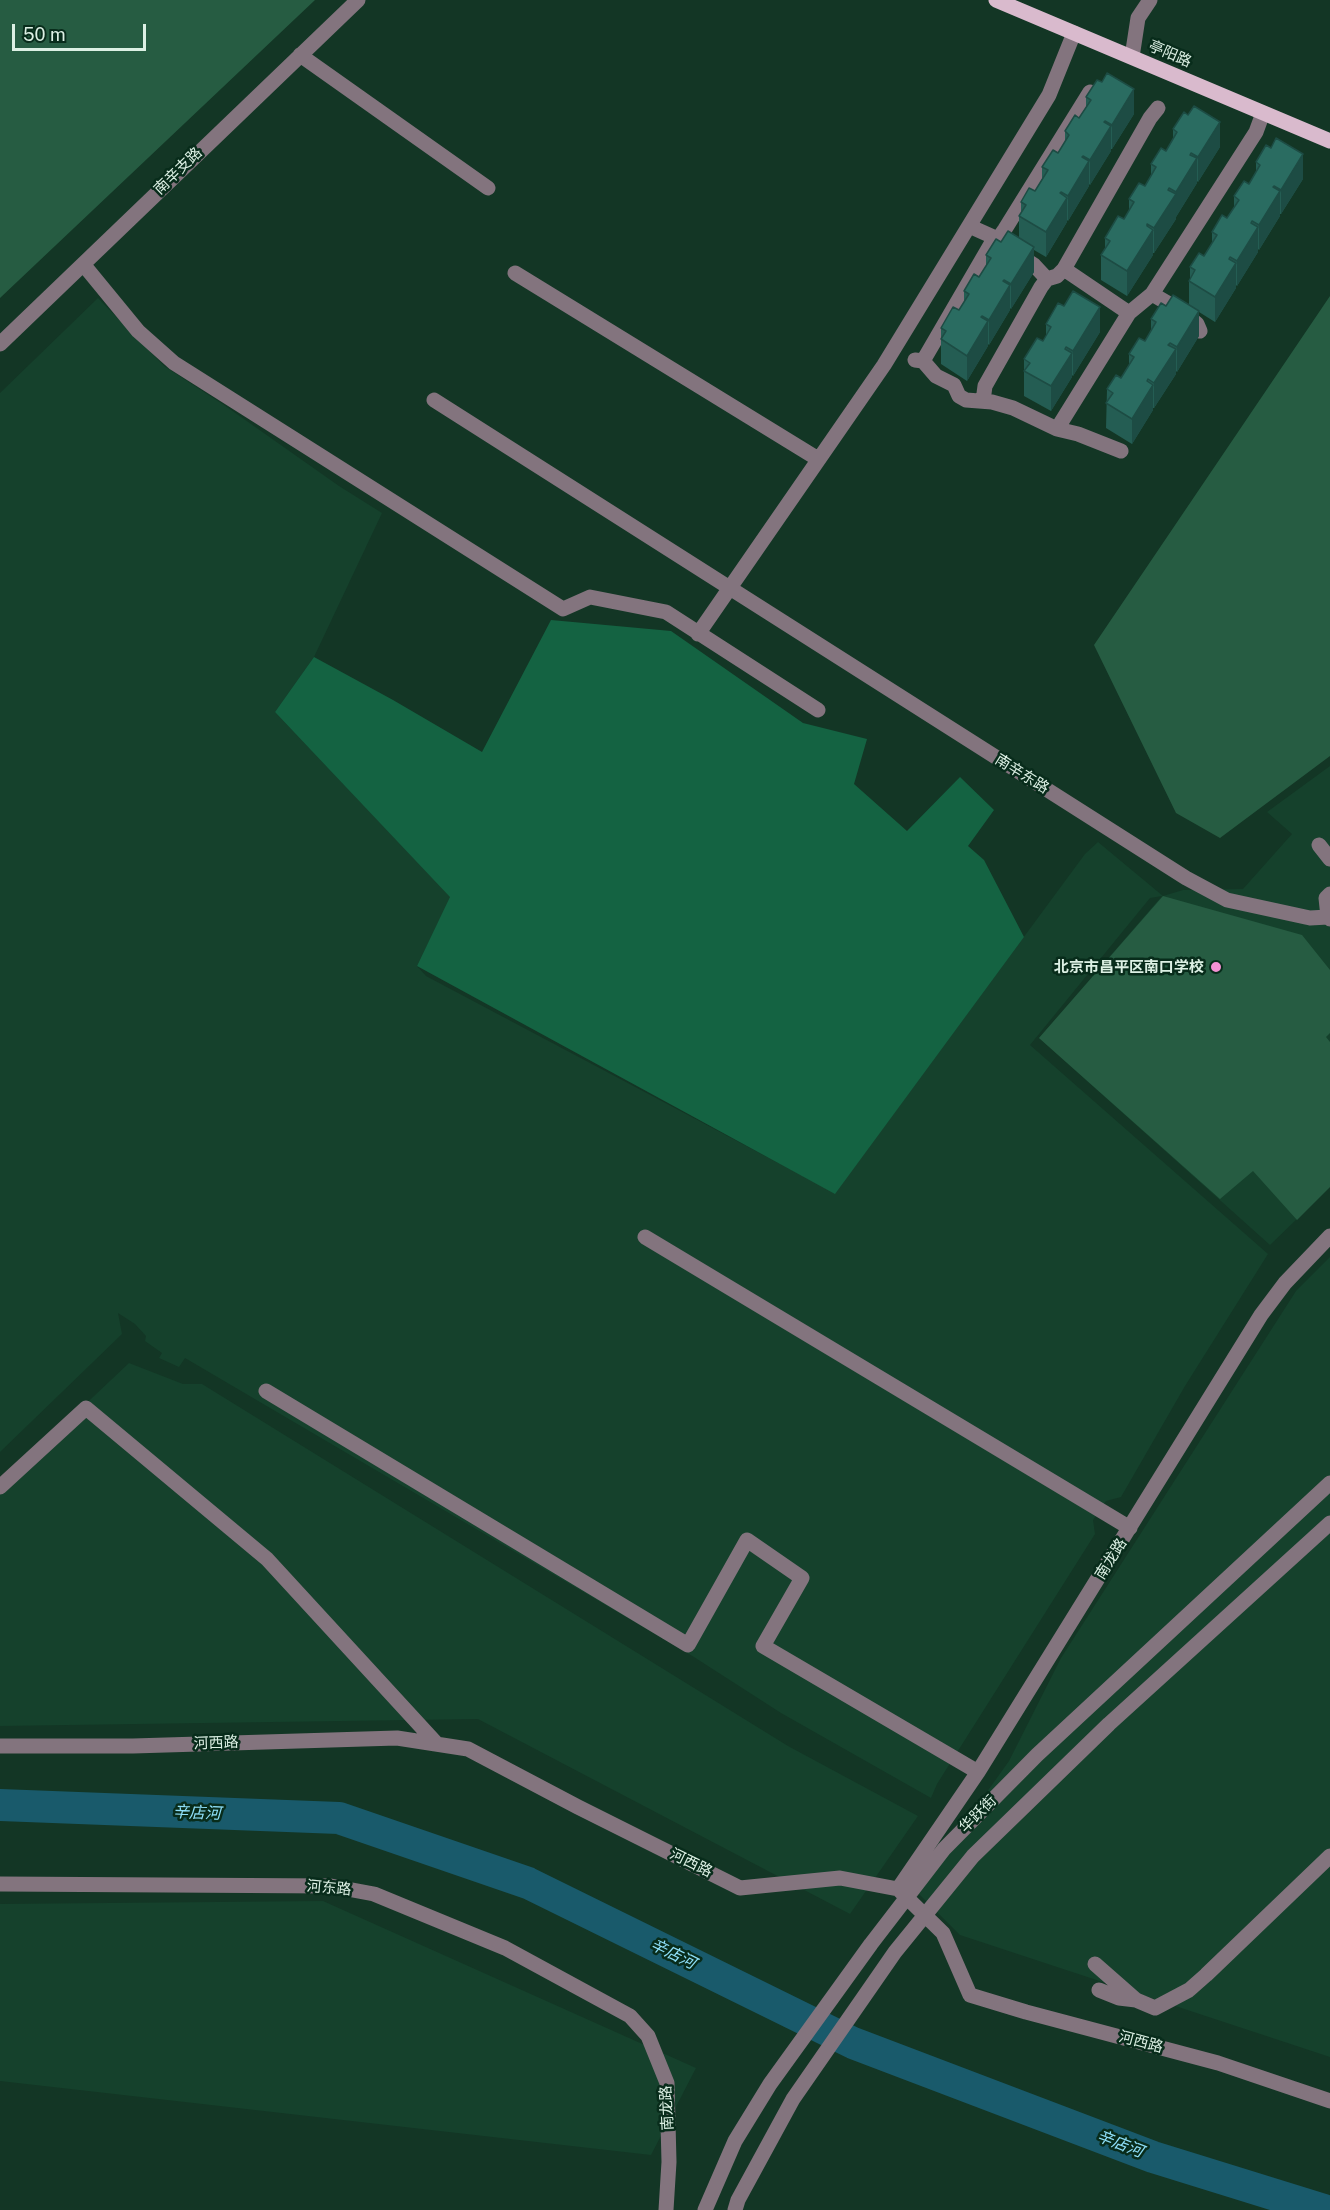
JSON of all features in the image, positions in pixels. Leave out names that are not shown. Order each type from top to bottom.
[{"type":"main road","name":"亭阳路","points":[[996,0],[1330,141]]},
{"type":"street","name":"南辛支路","points":[[0,344],[358,0]]},
{"type":"street","points":[[1132,57],[1138,18],[1150,0]]},
{"type":"street","points":[[698,634],[884,365],[1049,95],[1074,33]]},
{"type":"street","points":[[300,55],[488,188]]},
{"type":"street","points":[[1090,93],[998,239],[991,244],[919,361],[936,376],[954,386],[959,396],[966,400],[983,401],[1012,408],[1057,429],[1078,434],[1121,451]]},
{"type":"street","points":[[983,401],[985,386],[1041,286],[1047,279],[1057,276],[1064,269],[1150,118],[1158,108]]},
{"type":"street","points":[[1057,429],[1129,313],[1152,294],[1256,132],[1263,113]]},
{"type":"street","points":[[969,226],[998,239],[1034,265],[1047,279]]},
{"type":"street","points":[[83,264],[138,331],[174,363],[563,609],[590,597],[666,612],[818,710]]},
{"type":"street","points":[[1064,269],[1129,313]]},
{"type":"street","points":[[515,273],[818,459]]},
{"type":"street","points":[[1152,294],[1183,312],[1197,324],[1200,331]]},
{"type":"street","name":"南辛东路","points":[[434,400],[1186,878],[1227,900],[1310,918],[1329,918]]},
{"type":"street","points":[[1319,845],[1330,859]]},
{"type":"street","points":[[1329,918],[1326,898],[1330,894]]},
{"type":"street","name":"南龙路","points":[[902,1893],[1261,1315],[1286,1283],[1330,1236]]},
{"type":"street","points":[[645,1237],[1130,1528]]},
{"type":"street","points":[[266,1390],[688,1645],[747,1540],[802,1578],[763,1646],[978,1772]]},
{"type":"street","points":[[0,1487],[86,1408],[267,1558],[438,1744]]},
{"type":"street","name":"华跃街","points":[[705,2210],[735,2141],[770,2084],[871,1944],[902,1893],[1037,1755],[1330,1483]]},
{"type":"street","name":"华跃街","points":[[735,2210],[738,2200],[793,2099],[895,1952],[973,1856],[1084,1748],[1330,1522]]},
{"type":"street","name":"河西路","points":[[0,1746],[133,1746],[397,1738],[468,1749],[740,1888],[840,1878],[902,1893],[943,1934],[970,1995],[1218,2063],[1330,2101]]},
{"type":"street","points":[[1099,1990],[1119,1998],[1136,2000],[1155,2008],[1189,1990],[1330,1856]]},
{"type":"street","name":"河东路","points":[[0,1884],[331,1886],[374,1894],[505,1948],[630,2016]]},
{"type":"street","points":[[1095,1964],[1136,2000]]},
{"type":"street","name":"南龙路","points":[[630,2016],[648,2036],[667,2083],[669,2162],[666,2210]]},
{"type":"shaded area","points":[[0,0],[315,0],[0,298]]},
{"type":"shaded area","points":[[1330,296],[1330,756],[1220,838],[1176,813],[1094,645]]},
{"type":"shaded area","points":[[98,298],[164,366],[382,513],[314,657],[275,712],[451,897],[417,966],[426,976],[835,1193],[1085,854],[1098,842],[1163,896],[1183,890],[1243,889],[1292,834],[1267,812],[1330,766],[1330,1187],[1270,1245],[1039,1038],[1162,896],[1150,898],[1030,1045],[1268,1254],[1185,1386],[1121,1497],[1106,1501],[1093,1520],[1095,1534],[937,1784],[931,1798],[781,1713],[694,1657],[185,1358],[179,1367],[159,1358],[162,1353],[145,1341],[146,1336],[135,1324],[118,1313],[122,1334],[0,1452],[0,393]]},
{"type":"shaded area","points":[[551,620],[671,631],[803,723],[867,739],[854,784],[907,831],[960,777],[994,810],[968,846],[984,860],[1024,937],[835,1194],[417,966],[450,897],[275,712],[314,657],[482,752]]},
{"type":"shaded area","name":"北京市昌平区南口学校","points":[[1163,896],[1302,935],[1330,970],[1330,1033],[1326,1037],[1330,1042],[1330,1187],[1297,1220],[1253,1171],[1220,1199],[1039,1038]]},
{"type":"shaded area","points":[[1330,1257],[1330,2057],[960,1935],[916,1891],[1009,1761],[1061,1658],[1296,1291]]},
{"type":"shaded area","points":[[129,1363],[183,1384],[202,1384],[788,1746],[918,1816],[850,1914],[478,1719],[0,1726],[0,1485]]},
{"type":"shaded area","points":[[323,1901],[696,2068],[651,2155],[0,2081],[0,1904]]},
{"type":"building","points":[[1107,73],[1134,89],[1112,125],[1104,122],[1111,126],[1090,160],[1082,157],[1089,161],[1068,196],[1060,193],[1067,198],[1046,232],[1019,216],[1026,205],[1021,202],[1029,188],[1035,191],[1048,170],[1042,167],[1053,150],[1058,153],[1069,135],[1065,131],[1075,115],[1079,118],[1091,100],[1086,97],[1097,80],[1102,82]]},
{"type":"building","points":[[1194,106],[1220,122],[1198,157],[1191,153],[1190,155],[1197,158],[1176,192],[1169,188],[1168,190],[1176,194],[1154,228],[1147,224],[1153,230],[1127,271],[1101,255],[1110,241],[1105,238],[1118,216],[1124,219],[1134,202],[1129,199],[1139,183],[1145,186],[1156,167],[1151,164],[1161,148],[1166,151],[1177,132],[1173,129],[1184,112],[1188,115]]},
{"type":"building","points":[[1276,138],[1303,154],[1281,190],[1273,187],[1280,191],[1259,225],[1252,221],[1251,223],[1258,227],[1237,261],[1230,257],[1229,259],[1236,263],[1215,297],[1189,281],[1195,270],[1190,267],[1199,253],[1204,256],[1217,235],[1212,232],[1222,215],[1227,218],[1239,200],[1234,196],[1244,181],[1249,184],[1260,165],[1256,162],[1266,145],[1271,148]]},
{"type":"building","points":[[1008,231],[1034,247],[1011,284],[1003,281],[1010,285],[989,320],[981,317],[988,321],[967,356],[941,339],[946,331],[941,328],[953,307],[959,310],[969,294],[964,291],[974,274],[979,277],[991,258],[986,255],[996,239],[1001,242]]},
{"type":"building","points":[[1073,291],[1100,307],[1073,351],[1066,347],[1065,349],[1072,353],[1051,386],[1024,371],[1030,363],[1024,359],[1037,338],[1043,341],[1051,327],[1046,324],[1058,303],[1064,306]]},
{"type":"building","points":[[1173,295],[1199,311],[1177,347],[1170,343],[1168,345],[1176,349],[1154,383],[1148,379],[1147,381],[1153,385],[1132,419],[1106,403],[1113,393],[1107,389],[1116,375],[1121,378],[1134,357],[1129,354],[1139,338],[1145,341],[1156,322],[1151,319],[1161,303],[1166,306]]},
{"type":"waterway","name":"辛店河","points":[[0,1805],[339,1818],[528,1883],[853,2043],[1153,2157],[1324,2210]]},
{"type":"place","name":"北京市昌平区南口学校","points":[[1216,967]]}]
